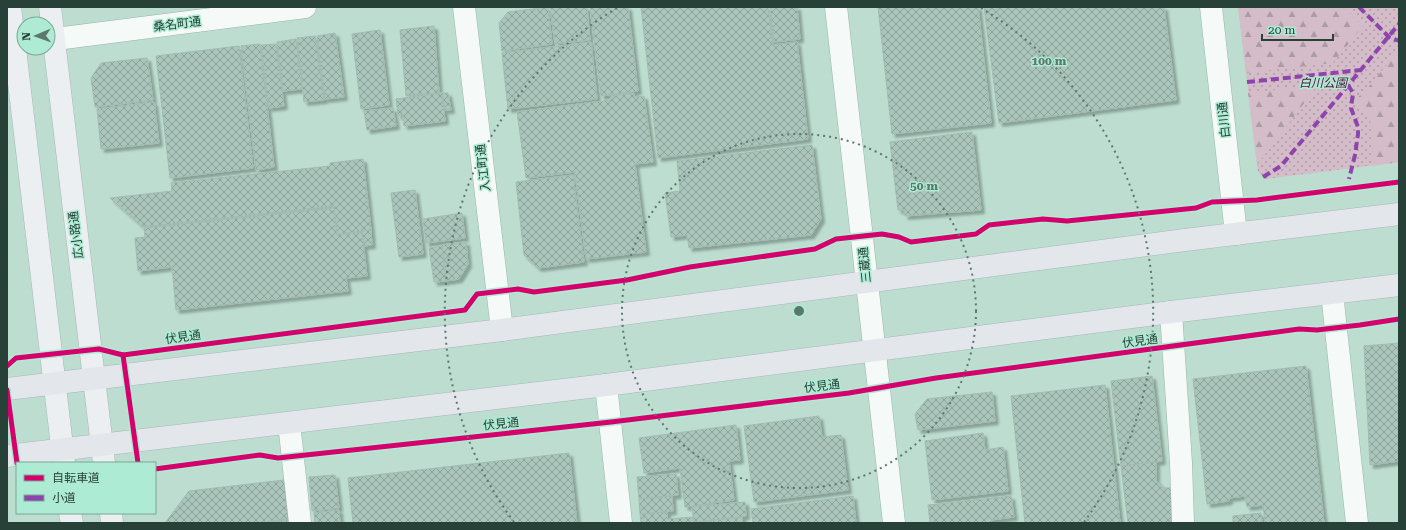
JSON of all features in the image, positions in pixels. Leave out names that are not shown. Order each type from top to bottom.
[{"type":"highway","points":[[7,388],[502,330],[867,281],[1399,214]]},
{"type":"highway","name":"伏見通","points":[[7,456],[103,454],[289,423],[606,385],[1171,312],[1399,285]]},
{"type":"main road","points":[[10,7],[63,456]]},
{"type":"main road","name":"広小路通","points":[[53,56],[103,454]]},
{"type":"street","name":"桑名町通","points":[[56,39],[305,7]]},
{"type":"street","name":"入江町通","points":[[464,7],[502,330]]},
{"type":"street","name":"三蔵通","points":[[836,7],[894,523]]},
{"type":"street","name":"白川通","points":[[1211,7],[1236,234]]},
{"type":"street","points":[[1332,293],[1357,523]]},
{"type":"street","points":[[1171,312],[1181,463],[1182,523]]},
{"type":"street","points":[[606,385],[621,523]]},
{"type":"street","points":[[289,423],[300,523]]},
{"type":"green space","name":"白川公園","points":[[1238,7],[1399,7],[1399,162],[1266,179],[1258,172]]},
{"type":"green space","points":[[1238,7],[1344,7],[1363,26],[1333,63],[1246,73]]},
{"type":"green space","points":[[1399,50],[1399,162],[1372,166],[1372,125],[1355,100],[1366,90]]},
{"type":"green space","points":[[1318,85],[1257,165],[1248,93]]},
{"type":"building","points":[[548,7],[552,44],[502,51],[499,23],[508,12]]},
{"type":"building","points":[[550,7],[587,7],[590,40],[555,44]]},
{"type":"building","points":[[590,7],[628,7],[638,91],[601,96]]},
{"type":"building","points":[[641,7],[768,7],[773,45],[797,42],[808,139],[658,158]]},
{"type":"building","points":[[770,7],[797,7],[800,39],[774,42]]},
{"type":"building","points":[[878,7],[978,7],[991,123],[892,134]]},
{"type":"building","points":[[984,7],[1164,7],[1176,100],[999,123]]},
{"type":"building","points":[[434,26],[439,93],[406,96],[400,30]]},
{"type":"building","points":[[380,30],[389,105],[361,109],[352,34]]},
{"type":"building","points":[[335,33],[344,97],[325,99],[317,36]]},
{"type":"building","points":[[315,36],[324,100],[304,102],[297,38]]},
{"type":"building","points":[[296,39],[302,89],[283,91],[277,42]]},
{"type":"building","points":[[591,42],[597,99],[508,109],[502,53]]},
{"type":"building","points":[[260,44],[274,167],[256,170],[241,46]]},
{"type":"building","points":[[276,44],[284,106],[269,108],[261,45]]},
{"type":"building","points":[[239,46],[253,168],[170,178],[156,56]]},
{"type":"building","points":[[147,58],[153,100],[95,107],[91,78],[101,63]]},
{"type":"building","points":[[442,93],[445,121],[404,126],[403,115],[398,116],[396,99]]},
{"type":"building","points":[[442,93],[448,93],[451,110],[445,110]]},
{"type":"building","points":[[634,93],[634,97],[644,96],[653,162],[635,164],[646,252],[586,259],[575,172],[526,178],[517,112],[611,100],[611,96]]},
{"type":"building","points":[[154,102],[159,143],[101,149],[97,109]]},
{"type":"building","points":[[393,108],[396,126],[367,130],[364,111]]},
{"type":"building","points":[[972,132],[981,210],[905,216],[904,210],[898,210],[890,142]]},
{"type":"building","points":[[812,145],[821,219],[811,235],[689,248],[687,235],[671,237],[665,193],[680,191],[677,161]]},
{"type":"building","points":[[363,159],[371,230],[337,234],[334,206],[143,227],[110,198],[172,191],[171,183],[330,166],[330,163]]},
{"type":"building","points":[[573,175],[584,262],[538,268],[524,255],[516,182]]},
{"type":"building","points":[[415,190],[423,254],[399,257],[391,193]]},
{"type":"building","points":[[334,208],[337,235],[362,232],[367,276],[346,278],[348,291],[176,310],[172,267],[138,271],[135,238],[145,237],[144,228]]},
{"type":"building","points":[[462,213],[465,238],[426,243],[423,219]]},
{"type":"building","points":[[371,230],[372,245],[364,246],[362,231]]},
{"type":"building","points":[[466,242],[468,264],[459,279],[446,281],[442,245]]},
{"type":"building","points":[[442,246],[446,281],[434,282],[429,248]]},
{"type":"building","points":[[1399,343],[1399,461],[1370,465],[1364,346]]},
{"type":"building","points":[[1306,366],[1324,523],[1265,523],[1263,505],[1247,507],[1245,496],[1229,498],[1229,501],[1207,504],[1193,379]]},
{"type":"building","points":[[1152,376],[1162,461],[1121,466],[1111,381]]},
{"type":"building","points":[[1105,385],[1120,523],[1025,523],[1011,396]]},
{"type":"building","points":[[992,392],[995,421],[918,430],[915,414],[927,399]]},
{"type":"building","points":[[819,416],[822,437],[841,435],[848,490],[754,502],[744,426]]},
{"type":"building","points":[[736,425],[740,460],[729,461],[734,500],[685,507],[680,468],[644,473],[639,438]]},
{"type":"building","points":[[983,433],[985,450],[1003,447],[1008,491],[932,500],[925,441]]},
{"type":"building","points":[[569,453],[577,523],[353,523],[348,478]]},
{"type":"building","points":[[1156,462],[1156,480],[1163,488],[1171,488],[1172,523],[1128,523],[1121,466]]},
{"type":"building","points":[[676,474],[678,495],[639,499],[637,477]]},
{"type":"building","points":[[335,475],[339,508],[312,511],[309,477]]},
{"type":"building","points":[[284,480],[288,519],[254,523],[165,523],[189,491]]},
{"type":"building","points":[[672,496],[673,511],[640,514],[639,499]]},
{"type":"building","points":[[853,496],[856,523],[753,523],[751,509]]},
{"type":"building","points":[[1011,496],[1014,517],[991,520],[992,523],[930,523],[928,505]]},
{"type":"building","points":[[745,502],[746,516],[694,522],[692,507]]},
{"type":"building","points":[[339,510],[340,523],[315,523],[314,513]]},
{"type":"building","points":[[667,512],[667,519],[693,517],[694,522],[701,523],[641,523],[640,514]]},
{"type":"building","points":[[1261,513],[1262,523],[1233,523],[1233,516]]},
{"type":"building","points":[[742,517],[742,523],[701,523],[701,522]]},
{"type":"building","points":[[288,520],[289,523],[262,523]]},
{"type":"marked path","points":[[1359,7],[1389,37],[1399,41]]},
{"type":"marked path","points":[[1263,177],[1281,166],[1399,24]]},
{"type":"marked path","points":[[1247,82],[1361,70]]},
{"type":"marked path","points":[[1348,85],[1353,93],[1351,108],[1358,127],[1355,155],[1349,179]]},
{"type":"cycle path","points":[[7,366],[16,358],[99,349],[123,355],[465,310],[477,294],[518,289],[534,292],[627,280],[690,267],[815,249],[836,239],[882,234],[899,237],[911,242],[976,234],[989,225],[1043,219],[1067,221],[1196,208],[1212,202],[1257,200],[1399,182]]},
{"type":"cycle path","points":[[156,469],[260,455],[278,458],[611,422],[849,393],[936,378],[1299,329],[1317,330],[1399,319]]},
{"type":"cycle path","points":[[123,355],[138,462]]},
{"type":"cycle path","points":[[7,390],[17,462]]}]
